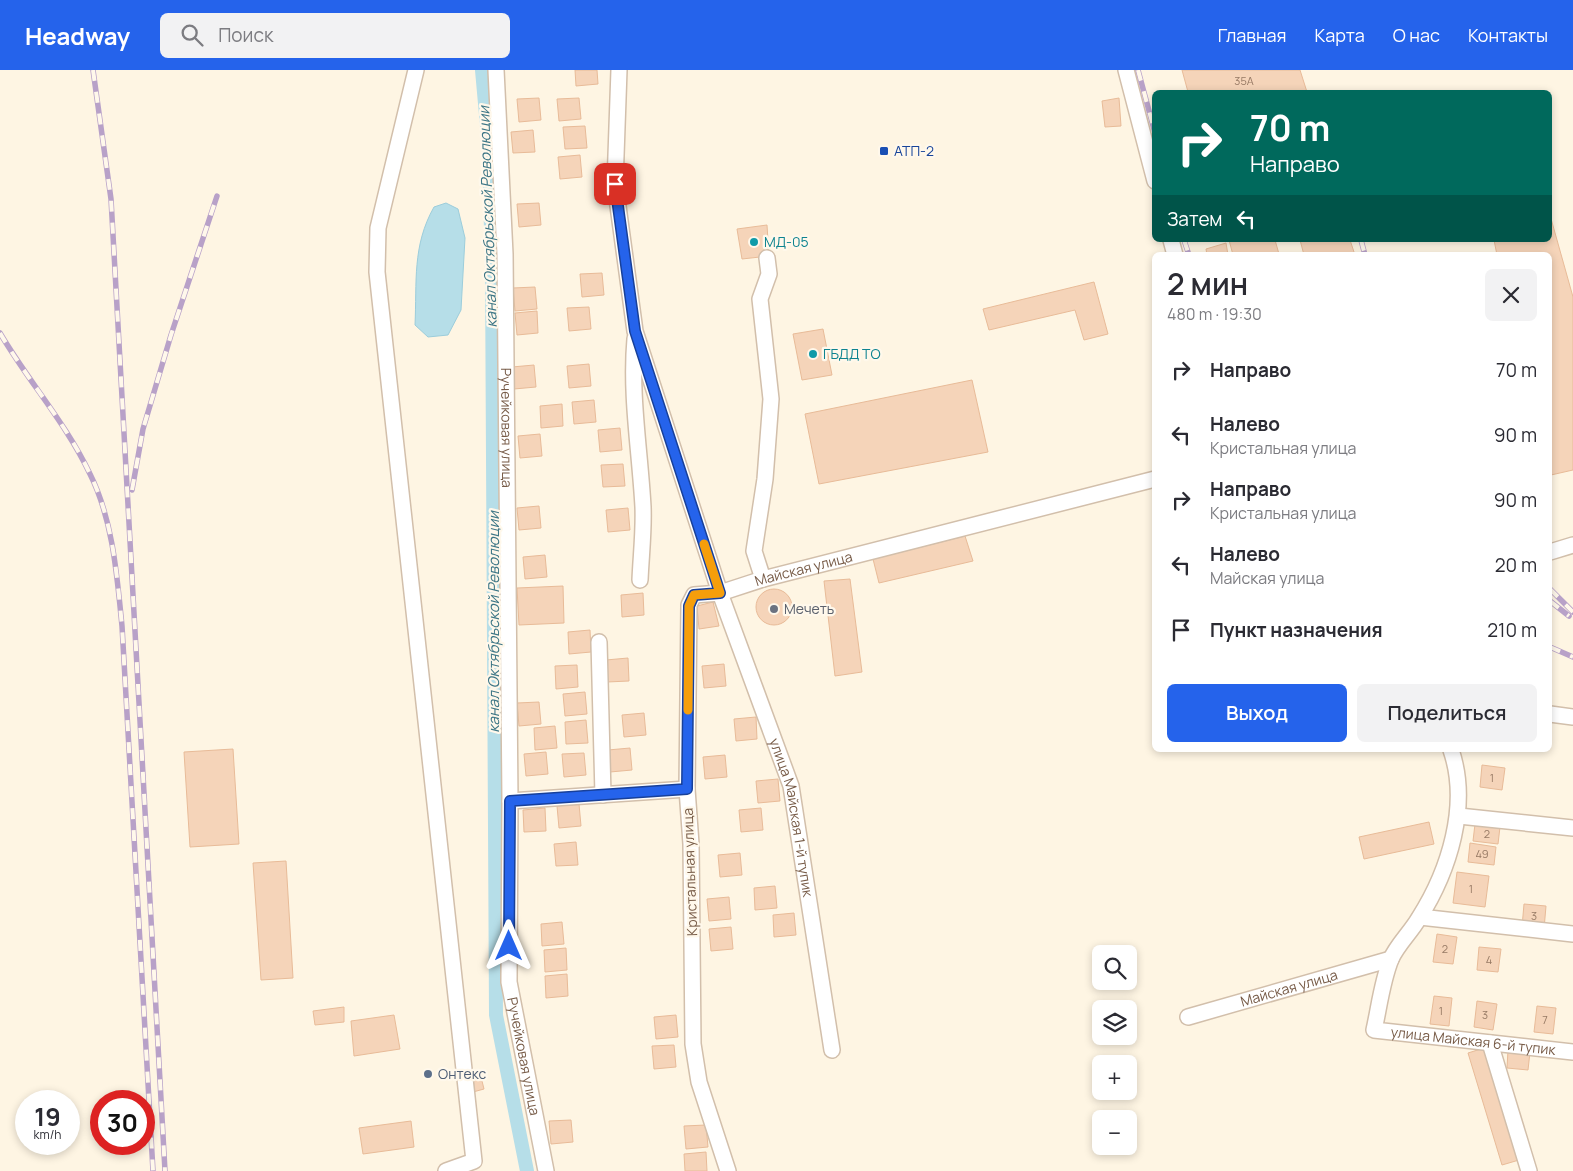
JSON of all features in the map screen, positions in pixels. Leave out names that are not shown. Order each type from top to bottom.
[{"type":"street","points":[[416,70],[378,228],[377,272],[474,1161],[446,1171]]},
{"type":"street","name":"Ручейковая улица","points":[[496,70],[505,254],[510,801],[509,982],[546,1171]]},
{"type":"street","points":[[619,70],[615,184],[635,331],[634,386],[643,510],[640,580]]},
{"type":"street","points":[[1126,70],[1152,170]]},
{"type":"street","points":[[763,579],[754,551],[765,479],[770,399],[760,300],[769,274],[767,258]]},
{"type":"street","points":[[635,331],[720,593]]},
{"type":"street","name":"Майская улица","points":[[720,593],[763,579],[1152,480]]},
{"type":"street","points":[[1552,551],[1573,545]]},
{"type":"street","name":"Кристальная улица","points":[[720,593],[694,595],[689,606],[687,789],[691,844],[693,1044],[699,1082],[728,1171]]},
{"type":"street","name":"улица Майская 1-й тупик","points":[[720,593],[791,786],[832,1050]]},
{"type":"street","points":[[599,642],[603,795]]},
{"type":"street","points":[[1552,714],[1573,717]]},
{"type":"street","points":[[1391,959],[1420,917],[1441,875],[1459,816],[1456,764],[1452,752]]},
{"type":"street","points":[[510,801],[687,789]]},
{"type":"street","points":[[1459,816],[1573,828]]},
{"type":"street","points":[[1420,917],[1573,934]]},
{"type":"street","name":"Майская улица","points":[[1188,1017],[1391,959]]},
{"type":"street","name":"улица Майская 6-й тупик","points":[[1391,959],[1374,1030],[1573,1052]]},
{"type":"street","points":[[1490,1043],[1529,1171]]},
{"type":"water","points":[[446,203],[458,209],[465,238],[461,310],[448,335],[428,337],[415,325],[417,264],[422,236],[434,207]]},
{"type":"building","points":[[575,70],[597,70],[598,84],[576,86]]},
{"type":"building","points":[[1182,70],[1300,70],[1306,90],[1187,90]]},
{"type":"building","points":[[539,98],[541,120],[519,122],[517,99]]},
{"type":"building","points":[[579,98],[581,119],[559,121],[557,99]]},
{"type":"building","points":[[1119,98],[1121,126],[1105,127],[1102,101]]},
{"type":"building","points":[[585,126],[587,148],[565,149],[563,127]]},
{"type":"building","points":[[533,130],[535,152],[513,153],[511,132]]},
{"type":"building","points":[[580,155],[582,177],[560,179],[558,157]]},
{"type":"building","points":[[539,203],[541,225],[519,227],[517,204]]},
{"type":"building","points":[[1552,222],[1573,297],[1573,470],[1552,475],[1552,252],[1496,252],[1494,242],[1552,242]]},
{"type":"building","name":"МД-05","points":[[767,225],[769,256],[742,259],[737,229]]},
{"type":"building","points":[[1230,242],[1276,242],[1278,252],[1232,252]]},
{"type":"building","points":[[1301,242],[1351,242],[1354,252],[1303,252]]},
{"type":"building","points":[[1226,243],[1228,252],[1206,252],[1206,249]]},
{"type":"building","points":[[602,273],[604,295],[582,297],[580,274]]},
{"type":"building","points":[[1094,282],[1108,334],[1084,340],[1075,310],[989,330],[983,309]]},
{"type":"building","points":[[535,287],[537,309],[515,311],[513,288]]},
{"type":"building","points":[[589,307],[591,329],[569,331],[567,308]]},
{"type":"building","points":[[537,311],[538,333],[517,335],[515,313]]},
{"type":"building","name":"ГБДД ТО","points":[[823,329],[832,375],[802,380],[793,334]]},
{"type":"building","points":[[589,364],[591,386],[569,388],[567,366]]},
{"type":"building","points":[[534,365],[536,387],[514,389],[512,367]]},
{"type":"building","points":[[972,380],[988,452],[819,484],[805,414]]},
{"type":"building","points":[[594,400],[596,422],[574,424],[572,402]]},
{"type":"building","points":[[562,404],[563,426],[541,428],[540,406]]},
{"type":"building","points":[[620,428],[622,450],[600,452],[598,430]]},
{"type":"building","points":[[540,434],[542,456],[520,458],[518,436]]},
{"type":"building","points":[[623,464],[625,486],[603,487],[601,465]]},
{"type":"building","points":[[539,506],[541,528],[519,530],[517,508]]},
{"type":"building","points":[[628,508],[630,530],[608,532],[606,510]]},
{"type":"building","points":[[965,536],[973,561],[879,583],[873,559]]},
{"type":"building","points":[[545,555],[547,577],[525,579],[523,557]]},
{"type":"building","points":[[850,579],[862,672],[835,676],[824,581]]},
{"type":"building","points":[[563,586],[564,623],[519,625],[517,588]]},
{"type":"building","name":"Мечеть","points":[[774,589],[781,590],[787,594],[791,600],[791,614],[787,620],[781,624],[774,625],[767,624],[761,620],[757,614],[756,607],[757,600],[761,594],[767,590]]},
{"type":"building","points":[[643,593],[644,615],[622,617],[621,595]]},
{"type":"building","points":[[713,602],[719,626],[699,629],[697,606]]},
{"type":"building","points":[[590,630],[591,652],[569,654],[568,632]]},
{"type":"building","points":[[628,658],[629,681],[607,682],[606,660]]},
{"type":"building","points":[[724,664],[726,686],[704,688],[702,666]]},
{"type":"building","points":[[577,665],[578,687],[556,689],[555,666]]},
{"type":"building","points":[[585,692],[587,714],[565,716],[563,694]]},
{"type":"building","points":[[539,702],[541,724],[519,726],[517,703]]},
{"type":"building","points":[[644,713],[646,735],[624,737],[622,715]]},
{"type":"building","points":[[756,717],[757,739],[736,741],[734,719]]},
{"type":"building","points":[[586,720],[588,743],[566,744],[565,722]]},
{"type":"building","points":[[555,726],[557,748],[535,750],[534,728]]},
{"type":"building","points":[[630,748],[632,770],[610,772],[608,750]]},
{"type":"building","points":[[233,749],[239,844],[190,847],[184,752]]},
{"type":"building","points":[[546,752],[548,774],[526,776],[524,754]]},
{"type":"building","points":[[584,753],[586,775],[564,777],[562,754]]},
{"type":"building","points":[[725,755],[727,777],[705,779],[703,757]]},
{"type":"building","points":[[1482,765],[1505,768],[1502,790],[1480,787]]},
{"type":"building","points":[[778,779],[780,801],[758,803],[756,781]]},
{"type":"building","points":[[579,804],[581,826],[559,828],[557,806]]},
{"type":"building","points":[[545,808],[546,831],[524,832],[523,810]]},
{"type":"building","points":[[761,808],[763,830],[741,832],[739,810]]},
{"type":"building","points":[[1429,822],[1434,844],[1364,859],[1359,837]]},
{"type":"building","points":[[1475,824],[1500,827],[1498,844],[1473,841]]},
{"type":"building","points":[[576,842],[578,865],[556,866],[554,844]]},
{"type":"building","points":[[1470,843],[1496,847],[1494,865],[1468,862]]},
{"type":"building","points":[[740,853],[742,875],[720,877],[718,855]]},
{"type":"building","points":[[286,861],[293,978],[261,980],[253,863]]},
{"type":"building","points":[[1457,872],[1489,876],[1485,907],[1453,903]]},
{"type":"building","points":[[775,886],[777,908],[755,910],[754,888]]},
{"type":"building","points":[[729,897],[731,919],[709,921],[707,899]]},
{"type":"building","points":[[1524,904],[1546,906],[1544,929],[1522,927]]},
{"type":"building","points":[[794,913],[796,935],[774,937],[773,915]]},
{"type":"building","points":[[562,922],[564,944],[542,946],[541,924]]},
{"type":"building","points":[[731,927],[733,949],[711,951],[709,929]]},
{"type":"building","points":[[1437,934],[1457,937],[1453,964],[1433,962]]},
{"type":"building","points":[[1479,947],[1501,949],[1498,972],[1477,970]]},
{"type":"building","points":[[566,948],[567,970],[545,972],[544,950]]},
{"type":"building","points":[[567,974],[568,996],[546,998],[545,976]]},
{"type":"building","points":[[1434,996],[1452,998],[1449,1026],[1430,1024]]},
{"type":"building","points":[[1477,1001],[1497,1004],[1493,1030],[1474,1027]]},
{"type":"building","points":[[1537,1006],[1556,1008],[1553,1034],[1534,1032]]},
{"type":"building","points":[[344,1007],[344,1022],[315,1025],[313,1011]]},
{"type":"building","points":[[394,1015],[400,1049],[354,1056],[351,1021]]},
{"type":"building","points":[[676,1015],[678,1037],[656,1039],[654,1017]]},
{"type":"building","points":[[674,1045],[676,1067],[654,1069],[652,1046]]},
{"type":"building","points":[[1484,1048],[1519,1160],[1502,1165],[1468,1053]]},
{"type":"building","points":[[1508,1050],[1530,1052],[1528,1070],[1507,1068]]},
{"type":"building","points":[[481,1077],[484,1089],[473,1092],[470,1080]]},
{"type":"building","points":[[571,1120],[573,1142],[551,1144],[549,1121]]},
{"type":"building","points":[[411,1121],[414,1147],[363,1154],[359,1128]]},
{"type":"building","points":[[706,1125],[708,1147],[686,1149],[684,1126]]},
{"type":"building","points":[[706,1152],[707,1171],[685,1171],[684,1154]]},
{"type":"waterway","name":"канал Октябрьской Революции","points":[[482,70],[489,148],[492,270],[496,1015],[527,1171]]},
{"type":"railway","points":[[93,70],[111,199],[165,1171]]},
{"type":"railway","points":[[1138,70],[1152,122]]},
{"type":"railway","points":[[132,490],[143,429],[171,335],[217,196]]},
{"type":"railway","points":[[1185,242],[1188,252]]},
{"type":"railway","points":[[1362,242],[1364,252]]},
{"type":"railway","points":[[0,333],[70,437],[90,474],[104,510],[113,549],[122,626],[153,1171]]},
{"type":"railway","points":[[1552,591],[1573,612]]},
{"type":"railway","points":[[1552,603],[1569,616]]},
{"type":"railway","points":[[1552,648],[1573,657]]},
{"type":"slow traffic","points":[[688,710],[689,606],[694,595],[720,593],[704,544]]},
{"type":"place","name":"АТП-2","points":[[884,151]]},
{"type":"place","name":"МД-05","points":[[754,242]]},
{"type":"place","name":"ГБДД ТО","points":[[813,354]]},
{"type":"place","name":"Мечеть","points":[[774,609]]},
{"type":"place","name":"Онтекс","points":[[428,1074]]},
{"type":"route","points":[[509,946],[510,801],[687,789],[689,606],[694,595],[720,593],[635,331],[615,184]]}]
